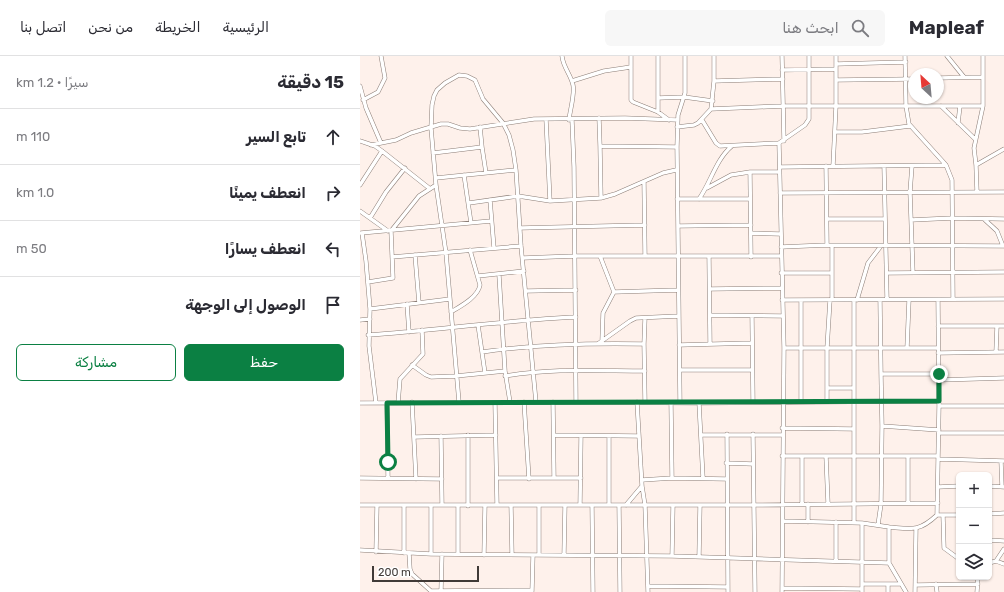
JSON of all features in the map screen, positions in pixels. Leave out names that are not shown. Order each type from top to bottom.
[{"type":"street","points":[[363,100],[378,92],[386,78],[381,56]]},
{"type":"street","points":[[562,56],[574,89],[570,120],[575,227],[576,402]]},
{"type":"street","points":[[631,56],[631,100],[658,112],[668,120]]},
{"type":"street","points":[[658,56],[658,112]]},
{"type":"street","points":[[680,403],[676,170],[677,127],[684,97],[685,56]]},
{"type":"street","points":[[677,127],[694,125],[702,120],[711,109],[713,101],[714,56]]},
{"type":"street","points":[[782,56],[784,141]]},
{"type":"street","points":[[702,120],[718,145],[733,146],[779,144],[808,122],[809,56]]},
{"type":"street","points":[[834,166],[836,56]]},
{"type":"street","points":[[905,56],[906,106],[908,122],[946,165],[952,180],[953,299]]},
{"type":"street","points":[[947,56],[964,77]]},
{"type":"street","points":[[977,192],[974,148],[983,106],[983,56]]},
{"type":"street","points":[[836,64],[906,62]]},
{"type":"street","points":[[572,81],[604,71],[630,67]]},
{"type":"street","points":[[782,70],[836,69]]},
{"type":"street","points":[[459,402],[446,253],[436,185],[430,128],[432,105],[437,90],[445,83],[460,75],[467,76],[475,80],[484,99],[503,123],[509,135],[516,170],[521,246],[536,402]]},
{"type":"street","points":[[944,78],[983,77]]},
{"type":"street","points":[[714,81],[783,79]]},
{"type":"street","points":[[836,80],[906,80]]},
{"type":"street","points":[[360,86],[363,100],[381,143]]},
{"type":"street","points":[[658,98],[684,97],[713,101]]},
{"type":"street","points":[[711,109],[783,106],[983,106]]},
{"type":"street","points":[[940,106],[975,139]]},
{"type":"street","points":[[958,123],[960,106]]},
{"type":"street","points":[[371,144],[396,140],[412,133],[444,124],[460,128],[546,119],[570,120],[599,118],[678,120]]},
{"type":"street","points":[[599,118],[601,198]]},
{"type":"street","points":[[546,119],[550,201]]},
{"type":"street","points":[[835,132],[862,132],[910,126]]},
{"type":"street","points":[[480,127],[486,173]]},
{"type":"street","points":[[360,141],[371,144],[382,151],[430,188]]},
{"type":"street","points":[[779,144],[780,234],[784,348],[782,428],[782,590],[862,591],[862,523]]},
{"type":"street","points":[[600,146],[677,146]]},
{"type":"street","points":[[699,199],[707,188],[723,154],[733,146]]},
{"type":"street","points":[[433,153],[482,147]]},
{"type":"street","points":[[976,165],[1004,149]]},
{"type":"street","points":[[360,185],[382,151]]},
{"type":"street","points":[[707,188],[731,175],[780,169],[826,166],[946,165]]},
{"type":"street","points":[[826,166],[827,245]]},
{"type":"street","points":[[884,166],[885,219],[883,246],[887,274],[887,299]]},
{"type":"street","points":[[912,166],[910,192],[913,273]]},
{"type":"street","points":[[370,218],[386,192],[405,168]]},
{"type":"street","points":[[436,178],[516,170]]},
{"type":"street","points":[[469,203],[518,196],[550,201],[601,198],[676,170]]},
{"type":"street","points":[[750,172],[752,233],[751,257]]},
{"type":"street","points":[[464,175],[471,223]]},
{"type":"street","points":[[644,182],[644,255]]},
{"type":"street","points":[[368,282],[393,278],[390,231],[419,196],[436,185]]},
{"type":"street","points":[[780,193],[1004,192]]},
{"type":"street","points":[[677,199],[750,199]]},
{"type":"street","points":[[490,200],[494,248]]},
{"type":"street","points":[[360,211],[390,231]]},
{"type":"street","points":[[911,220],[953,218],[1004,219]]},
{"type":"street","points":[[827,219],[885,219]]},
{"type":"street","points":[[781,247],[827,245],[1004,246],[997,231],[984,219]]},
{"type":"street","points":[[376,403],[368,335],[370,309],[368,282],[361,233],[491,221]]},
{"type":"street","points":[[678,226],[751,225]]},
{"type":"street","points":[[520,228],[645,226]]},
{"type":"street","points":[[752,233],[780,234]]},
{"type":"street","points":[[392,258],[521,246]]},
{"type":"street","points":[[827,402],[827,348],[831,300],[832,246]]},
{"type":"street","points":[[854,522],[855,300],[868,263],[883,246]]},
{"type":"street","points":[[451,312],[477,292],[480,285],[470,250]]},
{"type":"street","points":[[414,255],[419,303]]},
{"type":"street","points":[[523,258],[644,255],[709,257],[781,256]]},
{"type":"street","points":[[600,256],[614,292],[603,313],[600,342]]},
{"type":"street","points":[[709,257],[710,343]]},
{"type":"street","points":[[360,262],[366,261]]},
{"type":"street","points":[[478,276],[499,275],[524,271]]},
{"type":"street","points":[[887,274],[1004,272]]},
{"type":"street","points":[[781,273],[832,273]]},
{"type":"street","points":[[499,275],[505,376],[510,402]]},
{"type":"street","points":[[710,289],[782,288]]},
{"type":"street","points":[[526,291],[576,290]]},
{"type":"street","points":[[614,292],[678,290]]},
{"type":"street","points":[[370,309],[450,299]]},
{"type":"street","points":[[782,300],[1004,299]]},
{"type":"street","points":[[800,300],[801,401]]},
{"type":"street","points":[[878,525],[881,504],[882,456],[880,300]]},
{"type":"street","points":[[908,348],[909,300]]},
{"type":"street","points":[[937,516],[939,432],[938,300]]},
{"type":"street","points":[[407,304],[409,332]]},
{"type":"street","points":[[710,315],[783,316]]},
{"type":"street","points":[[600,342],[636,318],[679,316]]},
{"type":"street","points":[[752,316],[753,402]]},
{"type":"street","points":[[368,335],[501,323],[528,319],[576,317]]},
{"type":"street","points":[[645,318],[645,402]]},
{"type":"street","points":[[360,320],[370,319]]},
{"type":"street","points":[[478,325],[485,373]]},
{"type":"street","points":[[938,326],[1004,326]]},
{"type":"street","points":[[996,352],[997,326]]},
{"type":"street","points":[[398,403],[400,379],[423,354],[422,330]]},
{"type":"street","points":[[482,352],[531,346],[600,342],[644,344]]},
{"type":"street","points":[[679,345],[752,343]]},
{"type":"street","points":[[784,348],[908,348],[1004,352]]},
{"type":"street","points":[[412,366],[431,377],[505,371]]},
{"type":"street","points":[[680,370],[752,370]]},
{"type":"street","points":[[505,376],[575,371],[644,371]]},
{"type":"street","points":[[881,374],[939,374]]},
{"type":"street","points":[[939,380],[1004,378]]},
{"type":"street","points":[[828,388],[854,388]]},
{"type":"street","points":[[360,403],[939,401]]},
{"type":"street","points":[[412,402],[416,479]]},
{"type":"street","points":[[495,402],[498,478],[497,505]]},
{"type":"street","points":[[524,402],[529,479]]},
{"type":"street","points":[[553,402],[554,478]]},
{"type":"street","points":[[637,402],[642,486],[646,505],[648,592]]},
{"type":"street","points":[[387,403],[388,478]]},
{"type":"street","points":[[671,403],[672,478]]},
{"type":"street","points":[[700,403],[703,478]]},
{"type":"street","points":[[939,406],[1004,406]]},
{"type":"street","points":[[882,426],[939,432],[1004,433]]},
{"type":"street","points":[[782,428],[854,429]]},
{"type":"street","points":[[727,434],[726,479],[728,592]]},
{"type":"street","points":[[753,434],[755,592]]},
{"type":"street","points":[[468,435],[468,506]]},
{"type":"street","points":[[415,437],[496,435]]},
{"type":"street","points":[[554,435],[638,436]]},
{"type":"street","points":[[701,435],[782,435]]},
{"type":"street","points":[[441,436],[442,505]]},
{"type":"street","points":[[580,504],[581,436]]},
{"type":"street","points":[[609,436],[609,505]]},
{"type":"street","points":[[782,456],[908,456],[1002,461],[1003,487],[992,486]]},
{"type":"street","points":[[802,456],[802,504]]},
{"type":"street","points":[[826,456],[828,503]]},
{"type":"street","points":[[908,456],[908,503]]},
{"type":"street","points":[[726,463],[753,464]]},
{"type":"street","points":[[360,478],[442,479]]},
{"type":"street","points":[[498,478],[581,478]]},
{"type":"street","points":[[642,480],[672,478],[726,479]]},
{"type":"street","points":[[626,505],[642,486]]},
{"type":"street","points":[[938,487],[956,486]]},
{"type":"street","points":[[360,505],[468,506],[580,504],[754,505],[938,503]]},
{"type":"street","points":[[808,504],[808,522]]},
{"type":"street","points":[[376,552],[377,505]]},
{"type":"street","points":[[484,555],[485,505]]},
{"type":"street","points":[[511,505],[512,555]]},
{"type":"street","points":[[539,505],[539,555]]},
{"type":"street","points":[[564,555],[565,505]]},
{"type":"street","points":[[592,505],[593,592]]},
{"type":"street","points":[[619,505],[620,592]]},
{"type":"street","points":[[672,556],[673,505]]},
{"type":"street","points":[[699,557],[700,505]]},
{"type":"street","points":[[404,506],[406,553],[410,569],[412,574],[431,592],[532,591],[533,555]]},
{"type":"street","points":[[431,506],[431,554]]},
{"type":"street","points":[[458,506],[458,554]]},
{"type":"street","points":[[992,514],[1004,513]]},
{"type":"street","points":[[943,515],[944,548],[956,557]]},
{"type":"street","points":[[782,521],[854,522],[916,529],[930,522],[937,516],[956,515]]},
{"type":"street","points":[[836,522],[836,561]]},
{"type":"street","points":[[889,527],[889,563],[906,592]]},
{"type":"street","points":[[915,592],[916,529]]},
{"type":"street","points":[[992,540],[1004,541]]},
{"type":"street","points":[[996,561],[1004,549]]},
{"type":"street","points":[[360,550],[431,554],[672,556],[889,563]]},
{"type":"street","points":[[441,591],[442,554]]},
{"type":"street","points":[[992,562],[996,561],[1004,564]]},
{"type":"street","points":[[978,580],[978,592]]},
{"type":"street","points":[[862,584],[900,584]]},
{"type":"street","points":[[888,584],[888,592]]},
{"type":"street","points":[[936,584],[936,592]]},
{"type":"street","points":[[915,585],[978,584]]},
{"type":"street","points":[[648,586],[728,587]]},
{"type":"route","points":[[388,462],[387,403],[939,401],[939,374]]}]
